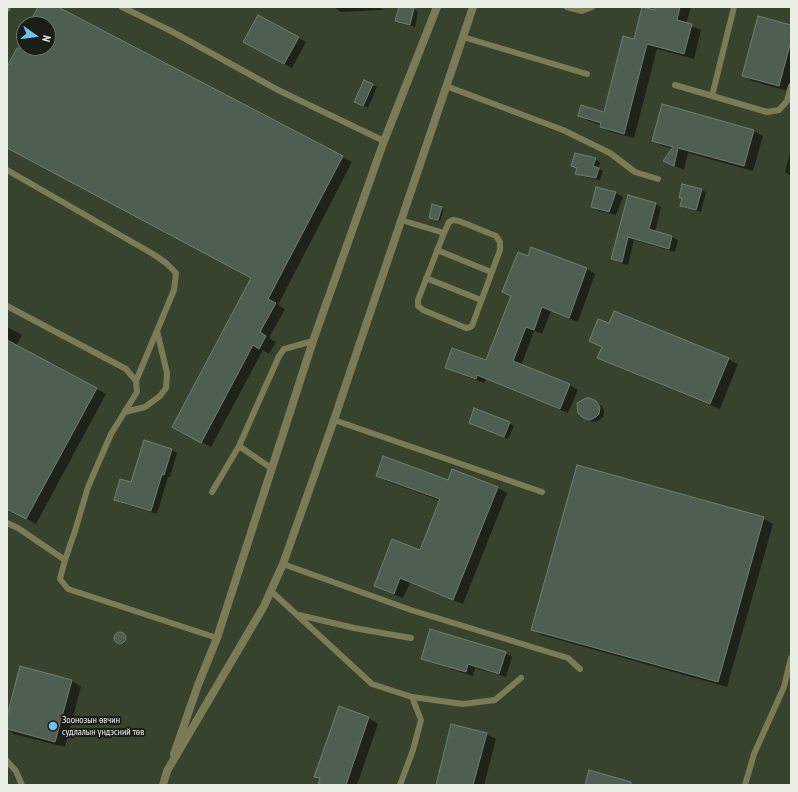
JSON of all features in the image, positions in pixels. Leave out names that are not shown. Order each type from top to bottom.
[{"type":"street","points":[[163,785],[216,638],[313,341],[384,142],[437,7]]},
{"type":"street","points":[[167,771],[264,606],[283,564],[334,420],[473,7]]},
{"type":"lane","points":[[122,7],[172,31],[278,90],[384,142]]},
{"type":"lane","points":[[567,7],[582,12],[592,7]]},
{"type":"lane","points":[[712,96],[734,7]]},
{"type":"lane","points":[[462,37],[587,74]]},
{"type":"lane","points":[[675,85],[768,112],[779,110],[787,102],[791,86]]},
{"type":"lane","points":[[446,86],[563,130],[610,153],[635,172],[658,179]]},
{"type":"lane","points":[[7,170],[153,254],[166,263],[176,273],[174,290],[136,381],[137,392],[111,434],[88,487],[60,579],[68,589],[216,638]]},
{"type":"lane","points":[[401,220],[444,233]]},
{"type":"lane","points":[[453,220],[496,236],[500,242],[500,250],[472,326],[466,328],[423,310],[418,306],[418,300],[444,233],[449,222],[453,220]]},
{"type":"lane","points":[[437,250],[492,272]]},
{"type":"lane","points":[[426,278],[481,300]]},
{"type":"lane","points":[[7,306],[126,369],[136,381]]},
{"type":"lane","points":[[125,412],[145,407],[160,396],[166,388],[167,373],[157,331]]},
{"type":"lane","points":[[212,492],[239,446],[279,356],[284,349],[313,341]]},
{"type":"lane","points":[[334,420],[542,492]]},
{"type":"lane","points":[[239,446],[271,468]]},
{"type":"lane","points":[[7,523],[18,528],[65,560]]},
{"type":"lane","points":[[283,564],[411,610],[568,658],[580,669]]},
{"type":"lane","points":[[271,591],[372,684],[412,698],[463,704],[495,700],[521,678]]},
{"type":"lane","points":[[297,614],[354,628],[411,638]]},
{"type":"lane","points":[[745,785],[754,754],[784,687],[791,658]]},
{"type":"lane","points":[[400,785],[413,750],[421,720],[412,698]]},
{"type":"lane","points":[[7,761],[16,771],[22,785]]},
{"type":"shaded area","points":[[7,7],[791,7],[791,785],[7,785]]},
{"type":"building","points":[[38,7],[58,7],[343,156],[268,299],[276,303],[260,332],[266,336],[259,349],[253,345],[201,443],[172,427],[251,278],[7,148],[7,67],[16,50],[16,56],[56,56],[56,16],[33,16]]},
{"type":"building","points":[[399,7],[414,8],[410,25],[395,21]]},
{"type":"building","points":[[642,7],[655,10],[655,7],[680,7],[677,20],[692,24],[684,54],[647,44],[624,134],[600,127],[601,123],[578,116],[581,105],[604,112],[623,36],[634,39]]},
{"type":"building","points":[[258,15],[299,37],[284,64],[243,42]]},
{"type":"building","points":[[758,16],[791,25],[791,41],[779,86],[742,76]]},
{"type":"building","points":[[364,80],[373,84],[363,106],[354,102]]},
{"type":"building","points":[[662,104],[754,130],[744,166],[678,148],[674,166],[663,161],[673,147],[652,141]]},
{"type":"building","points":[[575,153],[596,158],[593,166],[599,168],[596,178],[575,174],[577,168],[571,166]]},
{"type":"building","points":[[682,184],[702,189],[696,210],[680,206],[682,198],[679,198]]},
{"type":"building","points":[[596,187],[616,192],[609,212],[591,207]]},
{"type":"building","points":[[628,195],[656,203],[649,229],[672,236],[669,249],[628,237],[622,262],[611,259]]},
{"type":"building","points":[[432,204],[442,207],[438,220],[429,218]]},
{"type":"building","points":[[531,247],[587,268],[569,318],[542,307],[534,330],[526,327],[513,361],[570,384],[560,409],[477,375],[476,379],[445,368],[452,348],[486,360],[511,296],[502,292],[518,252],[528,256]]},
{"type":"building","points":[[614,311],[729,358],[710,404],[597,358],[602,347],[589,341],[598,319],[609,323]]},
{"type":"building","points":[[7,340],[97,388],[26,519],[7,509]]},
{"type":"building","points":[[586,398],[596,401],[600,407],[599,414],[590,420],[583,418],[578,413],[577,403]]},
{"type":"building","points":[[474,408],[510,422],[504,437],[469,423]]},
{"type":"building","points":[[144,440],[172,449],[164,475],[162,474],[151,511],[114,500],[120,479],[131,482]]},
{"type":"building","points":[[383,456],[448,480],[452,469],[498,487],[453,600],[400,578],[394,594],[374,586],[392,539],[420,550],[440,499],[376,476]]},
{"type":"building","points":[[577,465],[764,517],[718,682],[531,630]]},
{"type":"building","points":[[430,629],[506,652],[499,674],[468,664],[466,672],[421,659]]},
{"type":"building","points":[[118,632],[122,632],[126,638],[122,644],[118,644],[114,640],[114,636]]},
{"type":"building","points":[[20,666],[72,680],[55,742],[7,729],[7,716]]},
{"type":"building","points":[[339,706],[369,717],[346,785],[318,785],[320,778],[314,777]]},
{"type":"building","points":[[451,724],[487,733],[473,785],[436,785]]},
{"type":"building","points":[[589,770],[631,782],[631,785],[585,785]]},
{"type":"place","name":"Зоонозын өвчин судлалын үндэсний төв","points":[[53,726]]}]
